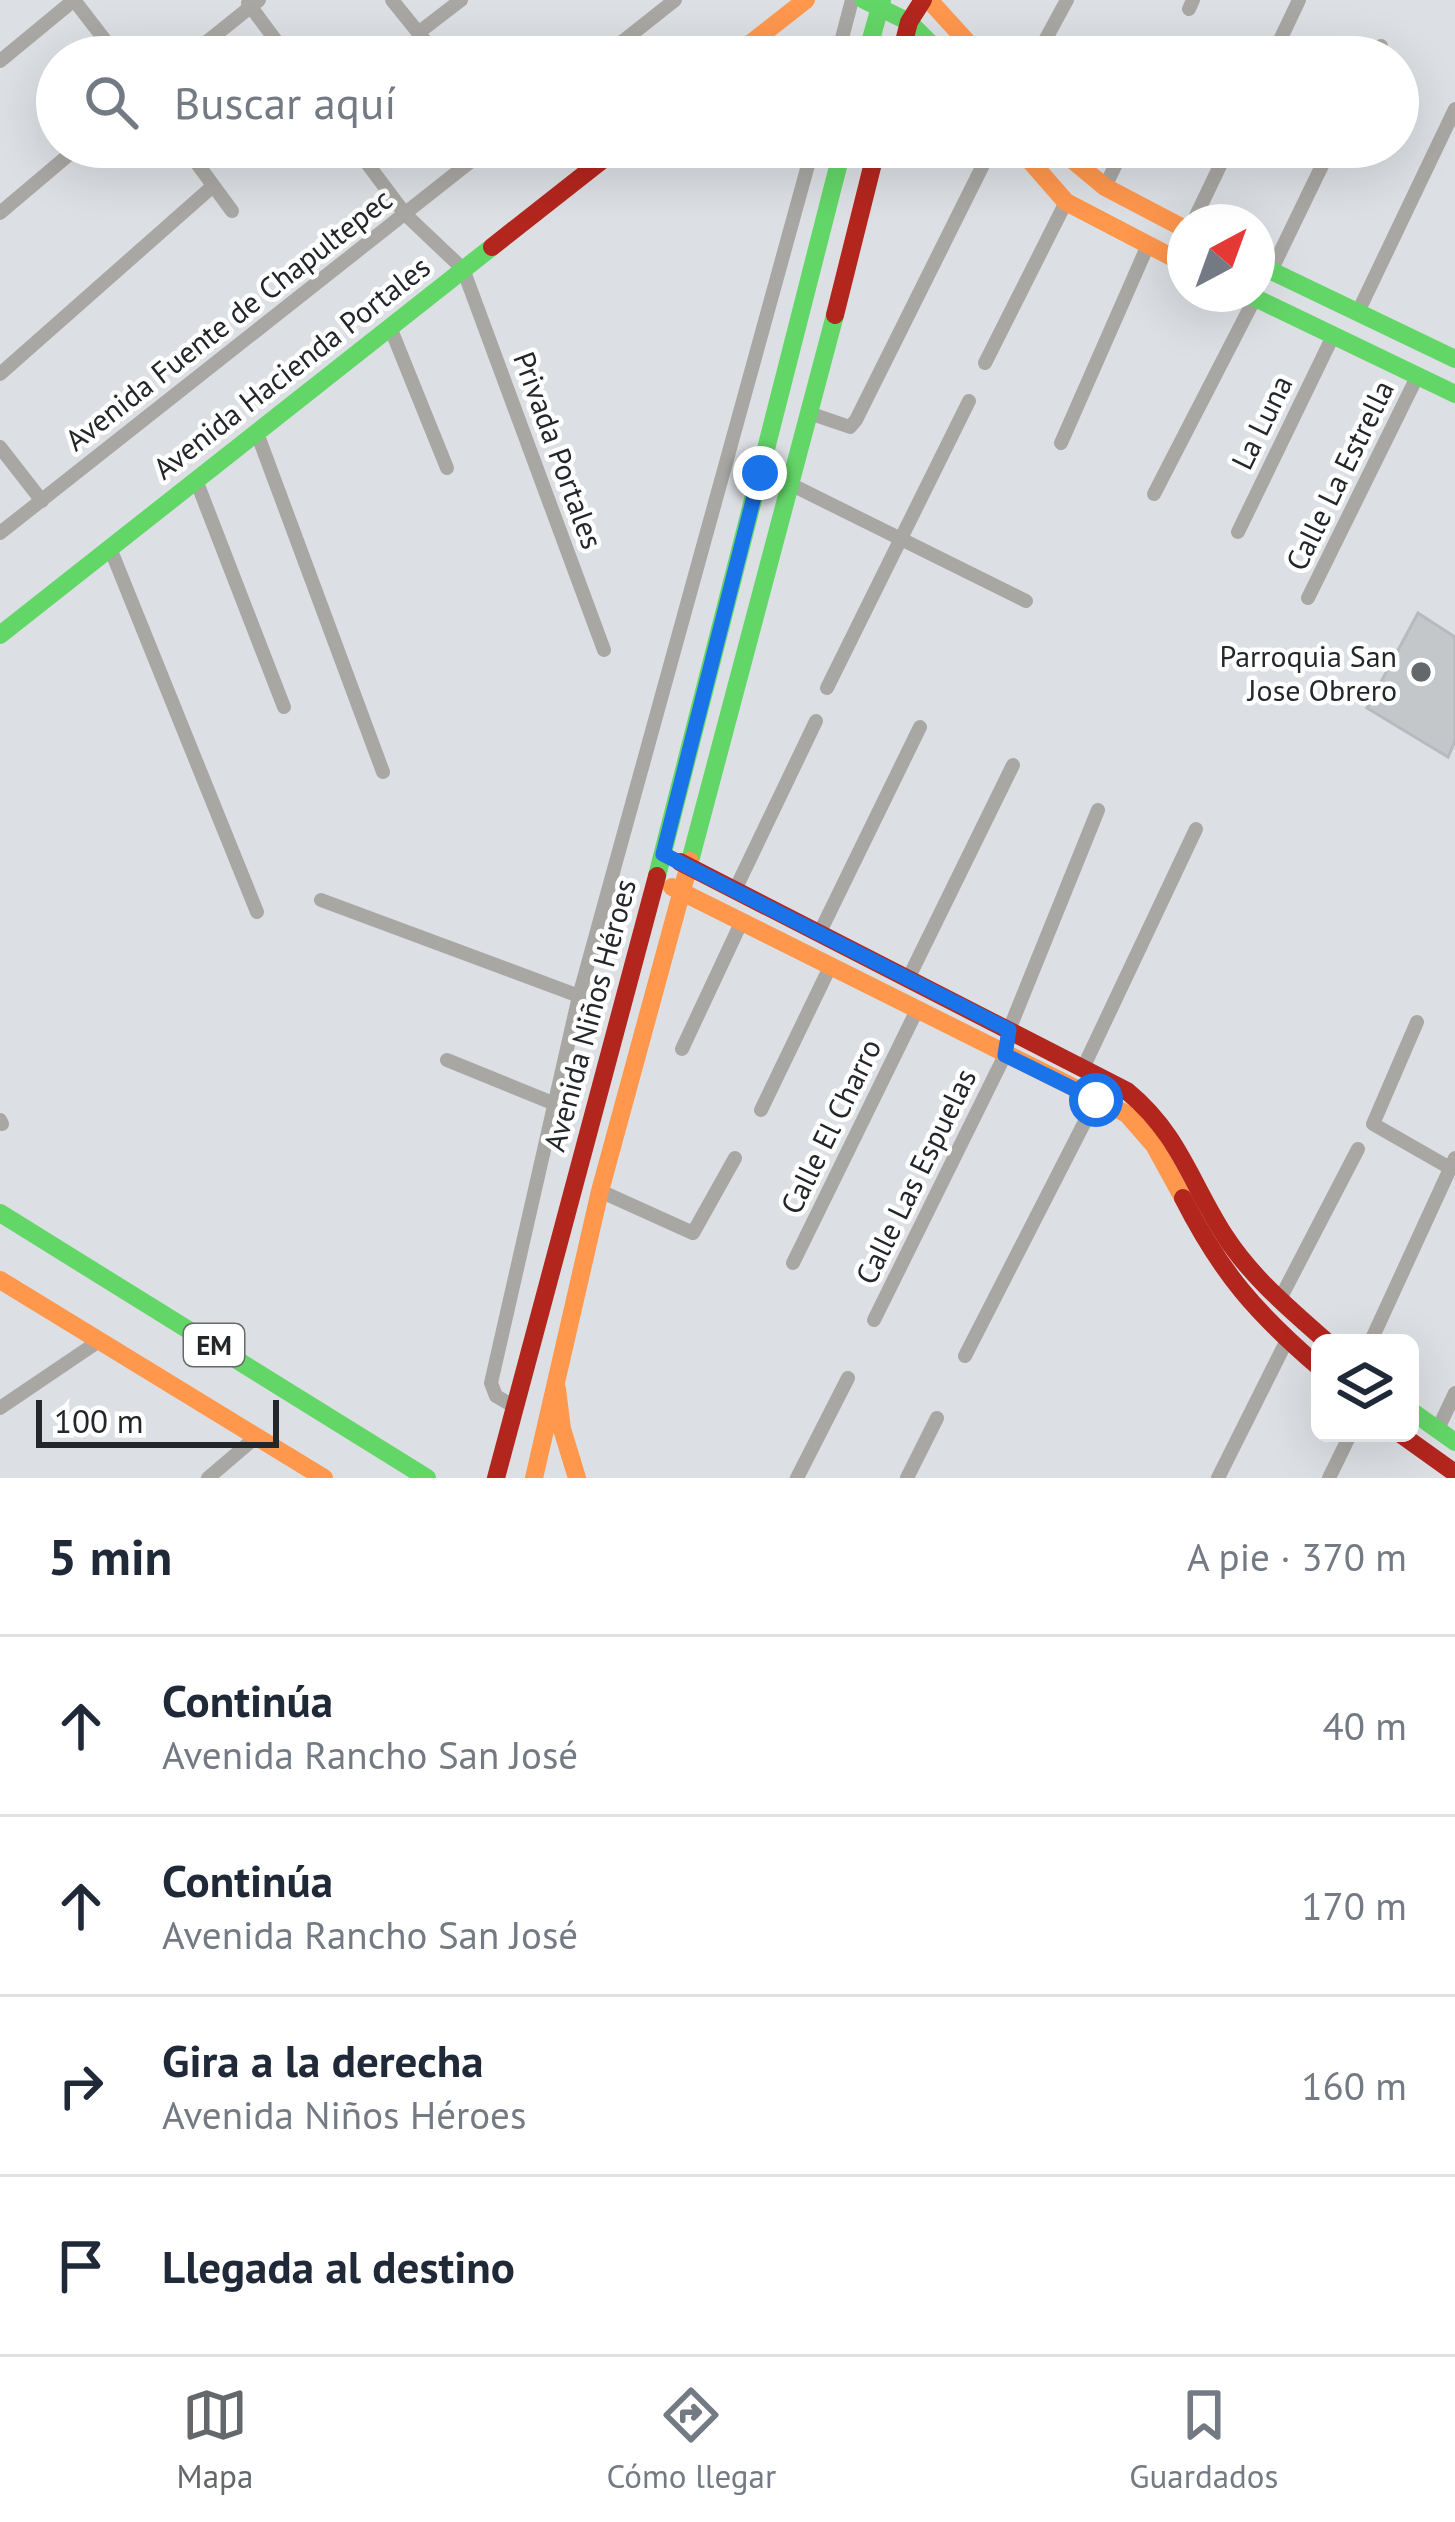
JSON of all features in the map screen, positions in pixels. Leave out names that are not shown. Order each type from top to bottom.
[{"type":"main road","points":[[905,36],[909,22],[926,0],[961,36]]},
{"type":"main road","points":[[869,36],[875,2],[923,36]]},
{"type":"main road","points":[[757,36],[794,4]]},
{"type":"main road","name":"Avenida Hacienda Portales","points":[[0,635],[592,168]]},
{"type":"main road","name":"Avenida Niños Héroes","points":[[496,1478],[663,854],[838,168]]},
{"type":"main road","name":"Avenida Niños Héroes","points":[[534,1478],[600,1191],[792,484],[872,168]]},
{"type":"main road","points":[[1036,168],[1066,202],[1167,255]]},
{"type":"main road","points":[[1083,168],[1105,187],[1167,220]]},
{"type":"main road","points":[[1275,273],[1452,351]]},
{"type":"main road","points":[[1275,308],[1455,394]]},
{"type":"main road","points":[[663,854],[1127,1090],[1176,1141],[1199,1194],[1234,1250],[1318,1334]]},
{"type":"main road","points":[[656,879],[1127,1114],[1144,1130],[1220,1265],[1311,1360]]},
{"type":"main road","name":"EM","points":[[0,1213],[427,1478]]},
{"type":"main road","name":"EM","points":[[0,1280],[325,1478]]},
{"type":"main road","points":[[555,1375],[562,1429],[577,1478]]},
{"type":"main road","points":[[1419,1417],[1455,1442]]},
{"type":"main road","points":[[1409,1442],[1442,1472]]},
{"type":"street","points":[[0,61],[74,0],[102,36]]},
{"type":"street","points":[[392,0],[420,36]]},
{"type":"street","points":[[418,33],[460,0]]},
{"type":"street","points":[[630,36],[675,0]]},
{"type":"street","points":[[843,36],[852,0]]},
{"type":"street","points":[[1047,36],[1067,0]]},
{"type":"street","points":[[1282,36],[1299,0]]},
{"type":"street","points":[[212,36],[252,2],[274,36]]},
{"type":"street","points":[[1358,312],[1455,109]]},
{"type":"street","points":[[0,212],[53,168]]},
{"type":"street","points":[[200,168],[232,212]]},
{"type":"street","points":[[371,168],[405,214],[463,269]]},
{"type":"street","name":"Avenida Fuente de Chapultepec","points":[[0,533],[463,168]]},
{"type":"street","points":[[515,1407],[496,1396],[491,1383],[579,996],[807,168]]},
{"type":"street","points":[[809,412],[850,427],[856,420],[981,168]]},
{"type":"street","points":[[1105,187],[1114,168]]},
{"type":"street","points":[[1202,204],[1219,168]]},
{"type":"street","points":[[1275,248],[1319,168]]},
{"type":"street","points":[[0,374],[213,186]]},
{"type":"street","points":[[986,363],[1066,202]]},
{"type":"street","points":[[1061,443],[1148,245]]},
{"type":"street","name":"Privada Portales","points":[[463,269],[604,650]]},
{"type":"street","points":[[1154,494],[1243,312]]},
{"type":"street","points":[[390,327],[447,468]]},
{"type":"street","name":"La Luna","points":[[1238,532],[1333,336]]},
{"type":"street","name":"Calle La Estrella","points":[[1308,598],[1417,377]]},
{"type":"street","points":[[827,688],[968,401]]},
{"type":"street","points":[[257,433],[383,772]]},
{"type":"street","points":[[0,448],[42,501]]},
{"type":"street","points":[[760,473],[792,484],[1026,601]]},
{"type":"street","points":[[196,480],[284,707]]},
{"type":"street","points":[[110,548],[256,911]]},
{"type":"street","points":[[736,890],[816,721]]},
{"type":"street","points":[[819,934],[920,727]]},
{"type":"street","points":[[909,976],[1013,765]]},
{"type":"street","name":"Calle Las Espuelas","points":[[874,1320],[1005,1055],[1009,1030],[1099,810]]},
{"type":"street","points":[[1084,1066],[1196,829]]},
{"type":"street","points":[[321,900],[579,996]]},
{"type":"street","points":[[682,1049],[741,923]]},
{"type":"street","points":[[761,1111],[830,969]]},
{"type":"street","name":"Calle El Charro","points":[[793,1263],[916,1012]]},
{"type":"street","points":[[1375,1334],[1449,1189],[1453,1163],[1373,1124],[1417,1022]]},
{"type":"street","points":[[447,1060],[554,1104]]},
{"type":"street","points":[[965,1356],[1096,1100]]},
{"type":"street","points":[[1279,1300],[1358,1149]]},
{"type":"street","points":[[600,1191],[693,1233],[735,1158]]},
{"type":"street","points":[[1218,1478],[1287,1340]]},
{"type":"street","points":[[0,1408],[99,1341]]},
{"type":"street","points":[[797,1478],[848,1378]]},
{"type":"street","points":[[1437,1431],[1455,1393]]},
{"type":"street","points":[[907,1478],[938,1418]]},
{"type":"street","points":[[208,1478],[256,1437]]},
{"type":"street","points":[[1328,1478],[1346,1442]]},
{"type":"building","name":"Parroquia San Jose Obrero","points":[[1418,613],[1455,637],[1455,741],[1448,757],[1367,708]]},
{"type":"traffic: fast","points":[[864,0],[909,22],[923,36]]},
{"type":"traffic: fast","points":[[872,36],[882,0]]},
{"type":"traffic: fast","points":[[657,876],[838,168]]},
{"type":"traffic: fast","points":[[0,635],[492,247]]},
{"type":"traffic: fast","points":[[1275,273],[1455,359]]},
{"type":"traffic: fast","points":[[1275,307],[1455,394]]},
{"type":"traffic: fast","points":[[690,861],[835,315]]},
{"type":"traffic: fast","points":[[0,1213],[427,1478]]},
{"type":"traffic: fast","points":[[1419,1416],[1455,1442]]},
{"type":"traffic: slow","points":[[760,36],[806,0]]},
{"type":"traffic: slow","points":[[929,0],[962,36]]},
{"type":"traffic: slow","points":[[1036,168],[1066,202],[1167,255]]},
{"type":"traffic: slow","points":[[1082,168],[1105,187],[1167,220]]},
{"type":"traffic: slow","points":[[534,1478],[600,1191],[690,861]]},
{"type":"traffic: slow","points":[[672,887],[1127,1114],[1154,1145],[1183,1198]]},
{"type":"traffic: slow","points":[[0,1280],[324,1478]]},
{"type":"traffic: slow","points":[[557,1389],[562,1429],[577,1478]]},
{"type":"traffic: jam","points":[[905,36],[923,0]]},
{"type":"traffic: jam","points":[[492,247],[592,168]]},
{"type":"traffic: jam","points":[[835,315],[872,168]]},
{"type":"traffic: jam","points":[[680,862],[1127,1091],[1172,1142],[1247,1266],[1318,1334]]},
{"type":"traffic: jam","points":[[496,1478],[657,876]]},
{"type":"traffic: jam","points":[[1183,1198],[1242,1290],[1311,1360]]},
{"type":"traffic: jam","points":[[1412,1442],[1455,1473]]},
{"type":"place","name":"Parroquia San Jose Obrero","points":[[1421,672]]},
{"type":"route","points":[[760,473],[663,854],[1009,1030],[1005,1055],[1096,1100]]}]
